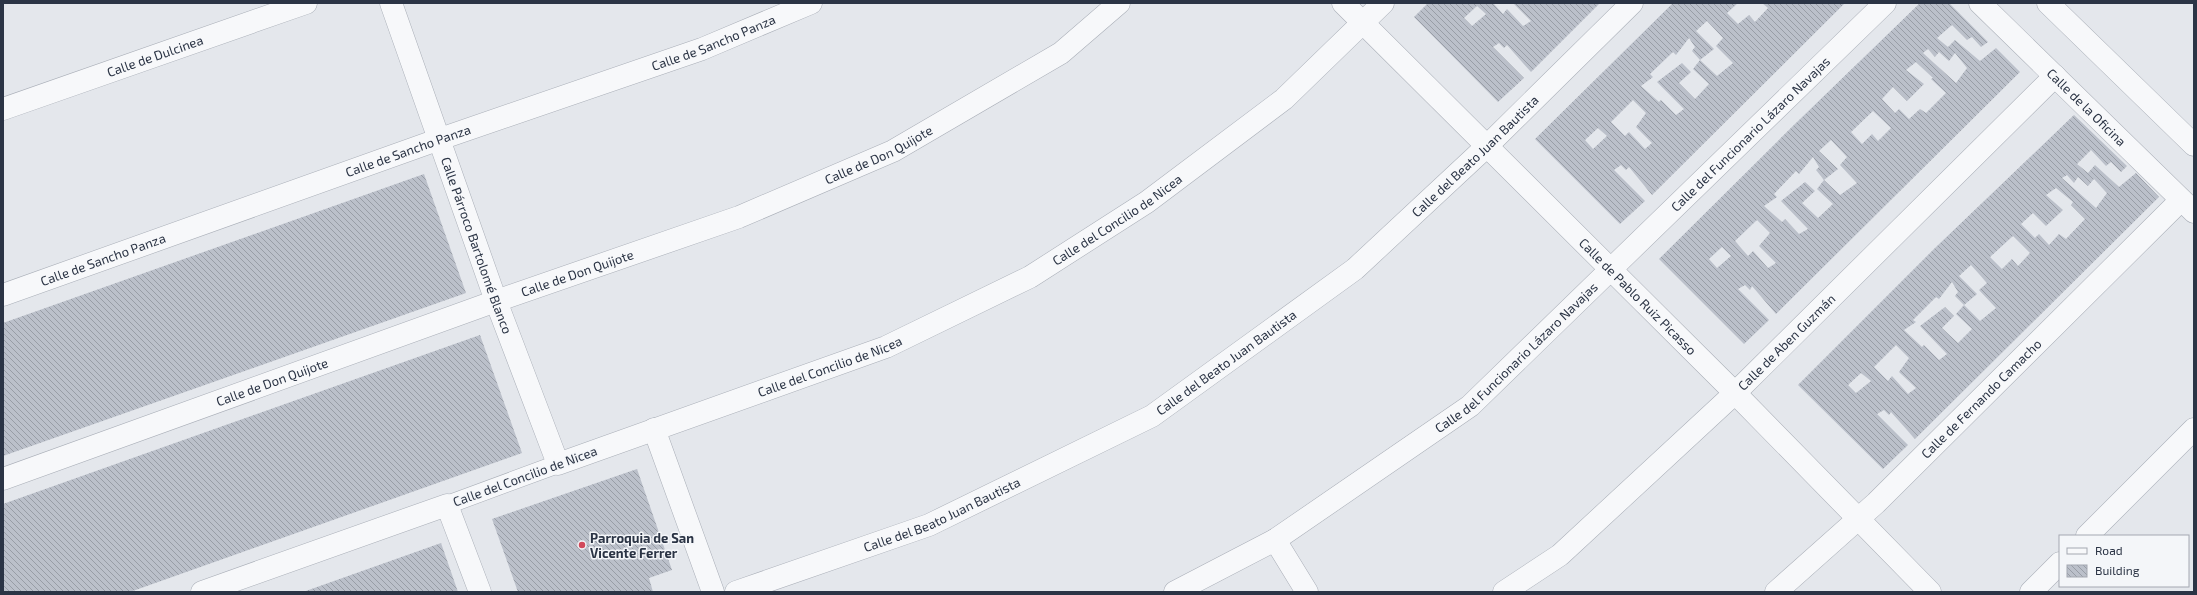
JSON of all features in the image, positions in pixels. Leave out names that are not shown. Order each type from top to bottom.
[{"type":"street","name":"Calle de Dulcinea","points":[[3,109],[306,3]]},
{"type":"street","name":"Calle Párroco Bartolomé Blanco","points":[[391,3],[496,301],[558,464]]},
{"type":"street","name":"Calle de Sancho Panza","points":[[3,296],[440,139],[702,49],[811,3]]},
{"type":"street","name":"Calle de Don Quijote","points":[[3,479],[496,301],[739,217],[894,151],[1061,53],[1119,3]]},
{"type":"street","name":"Calle de Pablo Ruiz Picasso","points":[[1343,3],[1486,147],[1735,393],[1930,592]]},
{"type":"street","name":"Calle del Concilio de Nicea","points":[[558,464],[886,347],[1030,277],[1146,202],[1284,99],[1382,3]]},
{"type":"street","name":"Calle del Beato Juan Bautista","points":[[736,592],[929,524],[1152,416],[1355,270],[1486,147],[1632,3]]},
{"type":"street","name":"Calle del Funcionario Lázaro Navajas","points":[[1175,592],[1275,540],[1470,406],[1612,270],[1885,3]]},
{"type":"street","name":"Calle de la Oficina","points":[[1980,3],[2188,206]]},
{"type":"street","points":[[2048,3],[2194,145]]},
{"type":"street","name":"Calle de Aben Guzmán","points":[[1504,592],[1560,555],[1735,393],[2055,76]]},
{"type":"street","name":"Calle de Fernando Camacho","points":[[1776,592],[1858,519],[2188,206]]},
{"type":"street","points":[[654,429],[713,592]]},
{"type":"street","points":[[2088,535],[2194,429]]},
{"type":"street","name":"Calle del Concilio de Nicea","points":[[202,592],[447,505]]},
{"type":"street","points":[[447,505],[480,592]]},
{"type":"street","points":[[1275,540],[1307,592]]},
{"type":"street","points":[[2031,592],[2059,564]]},
{"type":"lane","name":"Calle del Concilio de Nicea","points":[[447,505],[558,464]]},
{"type":"building","points":[[1428,3],[1493,3],[1503,14],[1507,9],[1523,26],[1531,21],[1514,4],[1515,3],[1600,3],[1531,72],[1507,45],[1504,48],[1499,43],[1493,47],[1524,78],[1498,102],[1414,17]],"holes":[[[1477,6],[1486,14],[1472,26],[1464,18]]]},
{"type":"building","points":[[1673,3],[1738,3],[1727,13],[1738,24],[1749,15],[1755,22],[1768,8],[1762,3],[1845,3],[1652,195],[1629,167],[1626,170],[1621,165],[1614,170],[1645,201],[1620,224],[1535,139]],"holes":[[[1707,21],[1723,38],[1716,46],[1733,63],[1717,76],[1700,60],[1714,49],[1696,31]],[[1689,38],[1695,47],[1692,51],[1700,60],[1693,69],[1709,84],[1695,99],[1679,83],[1691,72],[1682,63],[1657,82],[1684,109],[1676,115],[1661,100],[1659,102],[1641,86],[1653,77],[1650,74],[1673,52],[1676,55]],[[1633,100],[1646,113],[1636,127],[1652,143],[1645,149],[1629,132],[1625,136],[1611,122]],[[1598,128],[1607,136],[1593,149],[1585,140]]]},
{"type":"building","points":[[1920,3],[1949,3],[1988,42],[1981,47],[1972,37],[1967,40],[1952,25],[1937,38],[1948,47],[1955,40],[1980,61],[1996,48],[2020,72],[1776,314],[1752,286],[1750,290],[1745,285],[1738,289],[1769,320],[1744,344],[1659,259]],"holes":[[[1928,49],[1935,57],[1939,52],[1949,61],[1955,53],[1967,68],[1956,83],[1923,53]],[[1916,62],[1946,93],[1926,113],[1920,109],[1909,119],[1899,109],[1895,113],[1882,99],[1893,87],[1907,101],[1924,84],[1906,70]],[[1873,111],[1891,128],[1878,141],[1872,134],[1862,144],[1851,132]],[[1831,140],[1847,157],[1840,165],[1857,183],[1840,195],[1824,180],[1838,169],[1819,151]],[[1813,157],[1819,167],[1816,170],[1824,180],[1817,189],[1833,204],[1818,218],[1802,203],[1815,191],[1805,182],[1781,201],[1808,229],[1799,234],[1785,219],[1782,222],[1764,206],[1777,197],[1774,194],[1796,171],[1799,174]],[[1757,220],[1770,233],[1759,246],[1776,263],[1768,268],[1753,251],[1748,256],[1735,241]],[[1722,247],[1731,256],[1717,268],[1709,259]]]},
{"type":"building","points":[[2074,115],[2127,166],[2121,172],[2111,162],[2106,166],[2091,150],[2077,164],[2088,173],[2095,165],[2119,187],[2136,173],[2159,197],[1915,439],[1891,412],[1889,415],[1884,410],[1877,414],[1908,445],[1883,469],[1798,385],[1935,248]],"holes":[[[2067,175],[2074,183],[2078,177],[2088,186],[2094,179],[2107,193],[2096,208],[2062,178]],[[2056,188],[2073,202],[2071,205],[2085,219],[2066,239],[2059,234],[2049,245],[2039,234],[2035,238],[2021,224],[2033,213],[2046,226],[2063,210],[2046,195]],[[2013,236],[2030,253],[2018,266],[2012,259],[2002,269],[1990,257]],[[1971,265],[1987,283],[1979,290],[1996,308],[1980,321],[1964,305],[1977,294],[1959,276]],[[1952,282],[1958,292],[1955,296],[1964,305],[1956,314],[1972,329],[1958,343],[1942,328],[1954,316],[1945,307],[1920,326],[1947,354],[1939,360],[1924,345],[1922,347],[1904,330],[1916,322],[1913,320],[1936,297],[1939,299]],[[1896,345],[1909,358],[1899,372],[1916,388],[1908,394],[1892,376],[1888,381],[1874,367]],[[1861,373],[1871,381],[1856,393],[1848,385]]]},
{"type":"building","points":[[424,174],[466,293],[3,456],[3,323]]},
{"type":"building","points":[[480,335],[522,453],[130,592],[3,592],[3,504]]},
{"type":"building","name":"Parroquia de San Vicente Ferrer","points":[[637,469],[672,570],[649,578],[653,592],[518,592],[492,519]]},
{"type":"building","points":[[441,543],[458,592],[303,592]]},
{"type":"place","name":"Parroquia de San Vicente Ferrer","points":[[582,545]]}]
